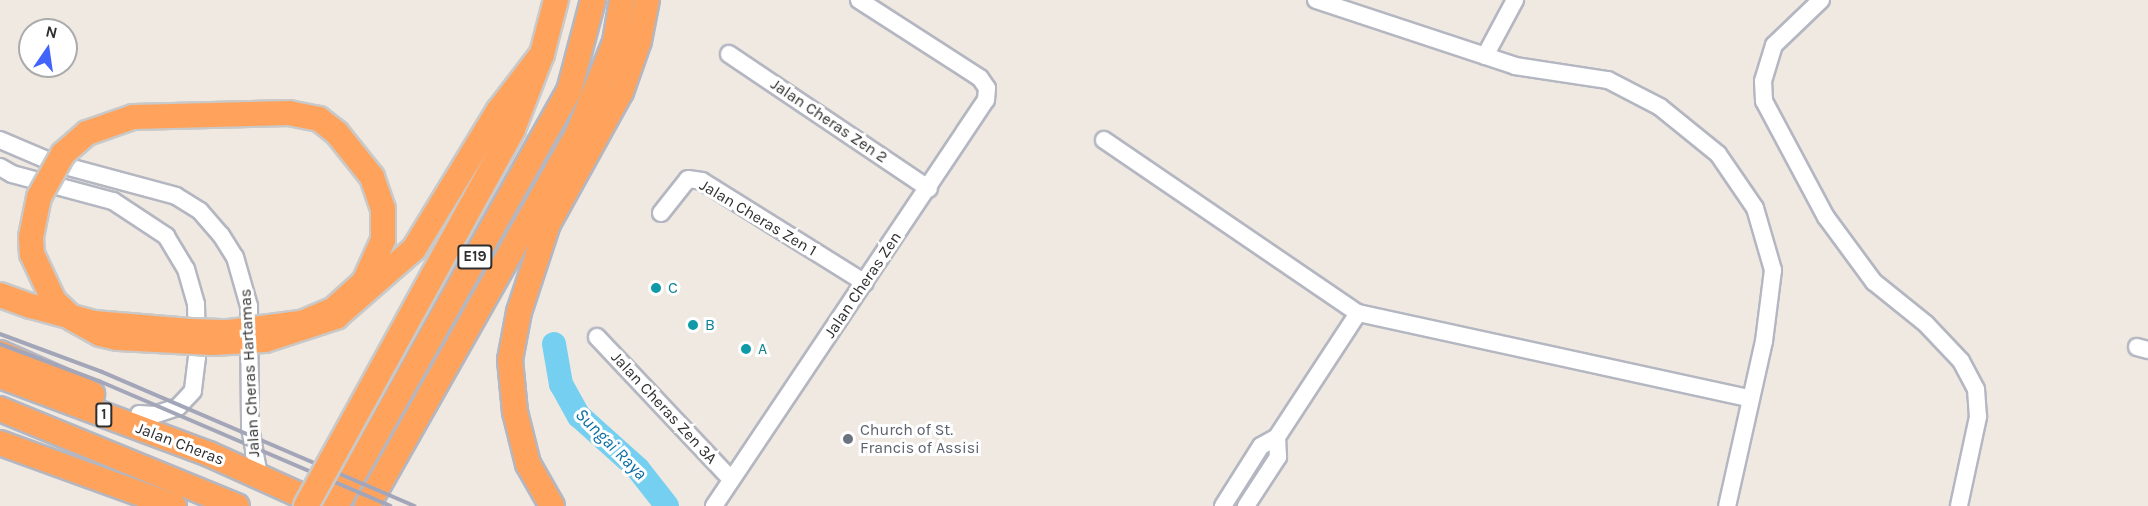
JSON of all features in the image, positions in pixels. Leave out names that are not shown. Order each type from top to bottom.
[{"type":"highway","name":"E19","points":[[306,506],[375,375],[464,224],[513,129],[543,54],[556,0]]},
{"type":"highway","name":"E19","points":[[336,506],[569,91],[592,0]]},
{"type":"highway","points":[[367,506],[579,131],[615,42],[622,0]]},
{"type":"highway","points":[[552,506],[528,464],[515,412],[510,360],[519,312],[548,225],[621,92],[639,41],[647,0]]},
{"type":"highway","points":[[0,295],[31,306],[52,311],[63,314],[73,317],[94,323],[200,332],[228,332],[304,322],[334,309],[364,282],[383,240],[383,209],[372,177],[338,133],[319,119],[289,113],[133,117],[87,133],[63,154],[39,197],[31,237],[33,254],[54,301],[66,313],[72,319],[99,334],[118,338],[213,343],[265,340],[336,318],[414,249],[499,110],[543,54]]},
{"type":"highway","points":[[0,353],[173,428],[208,454]]},
{"type":"highway","name":"Jalan Cheras","points":[[0,376],[208,454],[324,506]]},
{"type":"highway","name":"Jalan Cheras","points":[[0,409],[237,506]]},
{"type":"highway","points":[[0,442],[174,506]]},
{"type":"highway","points":[[88,475],[130,506]]},
{"type":"street","name":"Jalan Cheras Zen","points":[[714,506],[979,115],[987,88],[980,78],[859,0]]},
{"type":"street","points":[[1316,0],[1515,66],[1608,80],[1660,107],[1718,154],[1755,208],[1773,270],[1764,341],[1749,398],[1727,506]]},
{"type":"street","points":[[1485,56],[1515,0]]},
{"type":"street","points":[[1821,0],[1774,45],[1763,81],[1764,101],[1826,217],[1874,282],[1926,324],[1961,361],[1976,389],[1978,417],[1959,506]]},
{"type":"street","name":"Jalan Cheras Zen 2","points":[[729,54],[929,189]]},
{"type":"street","name":"Jalan Cheras Hartamas","points":[[0,140],[54,163],[176,196],[200,212],[221,235],[235,257],[247,295],[250,428],[259,475]]},
{"type":"street","points":[[1104,140],[1358,313],[1749,398]]},
{"type":"street","points":[[0,167],[12,174],[113,201],[166,236],[186,269],[196,304],[197,357],[193,391],[178,407],[153,415],[139,414]]},
{"type":"street","name":"Jalan Cheras Zen 1","points":[[661,213],[688,179],[702,180],[864,283]]},
{"type":"street","points":[[1223,506],[1261,446],[1277,437],[1358,313]]},
{"type":"street","name":"Jalan Cheras Zen 3A","points":[[597,337],[731,479]]},
{"type":"street","points":[[1246,506],[1278,457],[1277,437]]},
{"type":"waterway","name":"Sungai Raya","points":[[554,344],[561,384],[579,416],[638,469],[667,506]]},
{"type":"railway","points":[[0,334],[102,372],[415,506]]},
{"type":"railway","points":[[0,344],[99,381],[390,506]]},
{"type":"place","name":"C","points":[[656,288]]},
{"type":"place","name":"B","points":[[693,325]]},
{"type":"place","name":"A","points":[[746,349]]},
{"type":"place","name":"Church of St. Francis of Assisi","points":[[848,439]]}]
